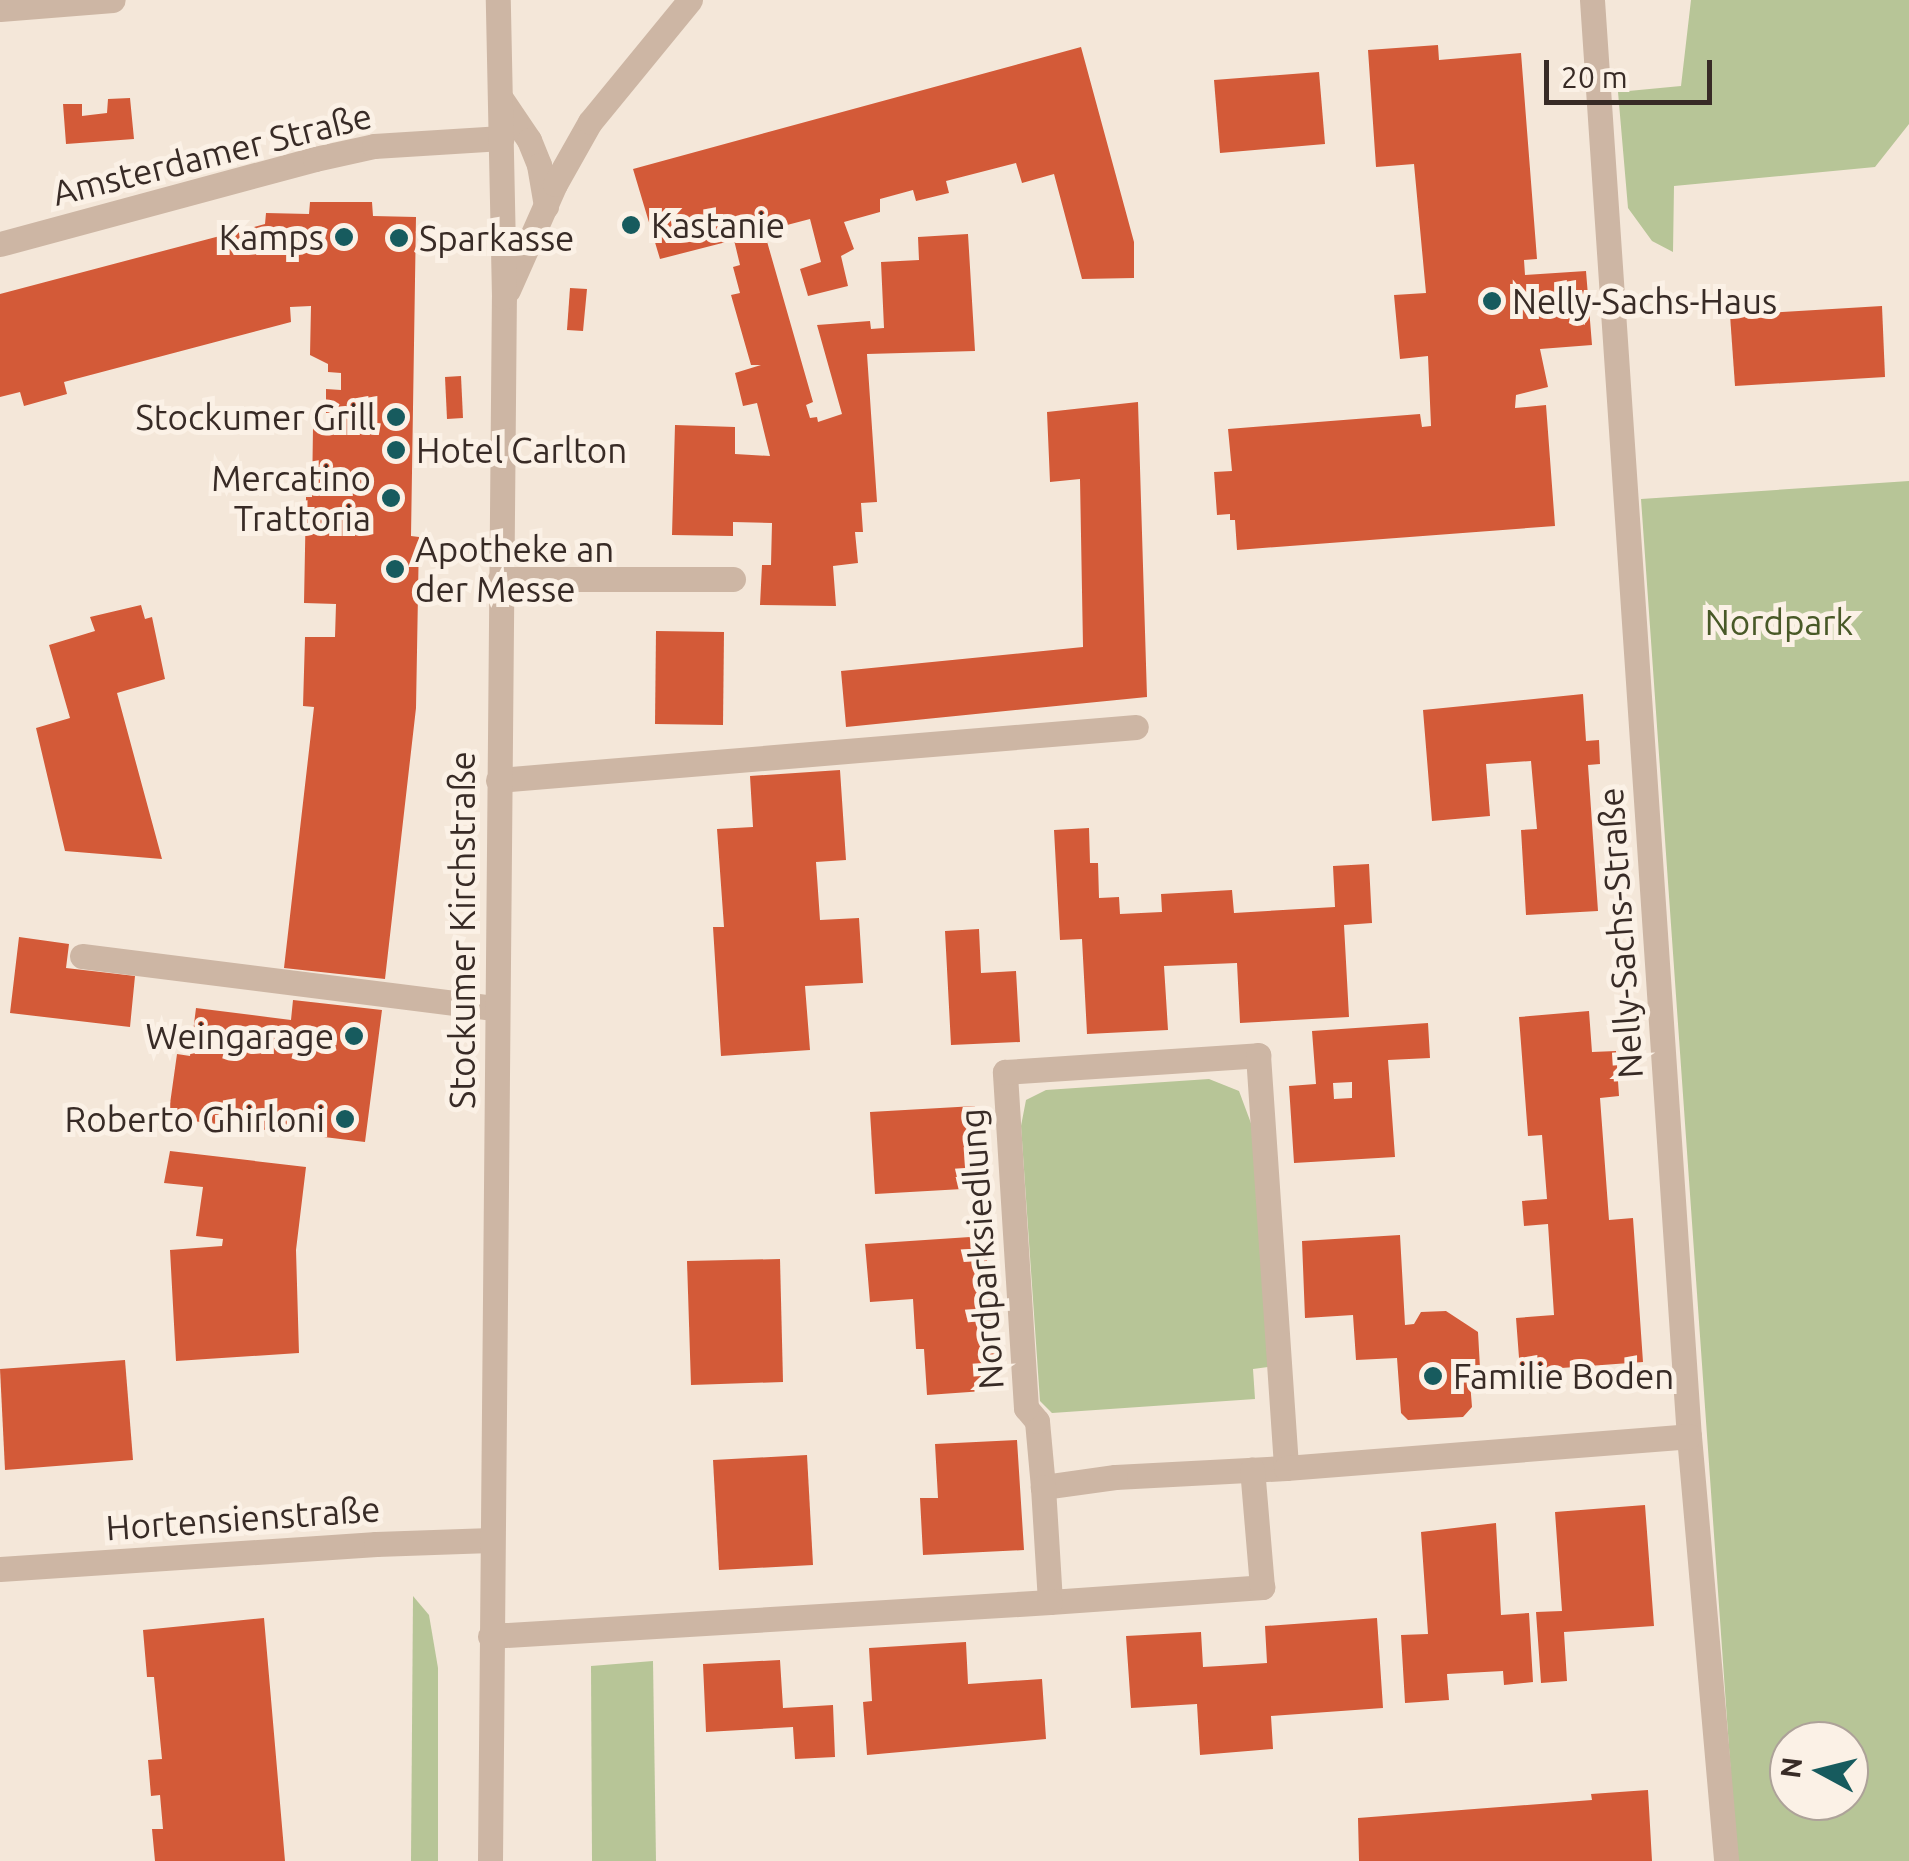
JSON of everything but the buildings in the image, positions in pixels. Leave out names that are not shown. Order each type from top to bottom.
[{"type":"street","points":[[0,9],[113,0]]},
{"type":"street","name":"Stockumer Kirchstraße","points":[[490,1861],[504,298],[498,0]]},
{"type":"street","points":[[504,298],[590,122],[690,0]]},
{"type":"street","name":"Nelly-Sachs-Straße","points":[[1592,0],[1689,1436],[1726,1861]]},
{"type":"street","points":[[502,100],[529,140],[539,165],[546,206]]},
{"type":"street","name":"Amsterdamer Straße","points":[[0,244],[315,158],[374,146],[502,138]]},
{"type":"street","points":[[500,579],[732,579]]},
{"type":"street","points":[[498,780],[1136,727]]},
{"type":"street","points":[[82,956],[496,1008]]},
{"type":"street","name":"Nordparksiedlung","points":[[1050,1602],[1036,1421],[1026,1408],[1005,1072],[1258,1055],[1286,1468]]},
{"type":"street","points":[[1043,1487],[1115,1477],[1286,1468],[1689,1436]]},
{"type":"street","points":[[490,1636],[1262,1587],[1252,1469]]},
{"type":"street","name":"Hortensienstraße","points":[[0,1569],[490,1540]]},
{"type":"green space","points":[[1691,0],[1909,0],[1909,124],[1875,167],[1674,186],[1673,252],[1652,241],[1628,208],[1618,92],[1681,86]]},
{"type":"green space","name":"Nordpark","points":[[1909,481],[1909,1861],[1737,1861],[1641,499]]},
{"type":"green space","points":[[1209,1079],[1239,1091],[1252,1126],[1268,1367],[1253,1369],[1255,1399],[1052,1413],[1040,1401],[1021,1126],[1026,1100],[1046,1090]]},
{"type":"green space","points":[[413,1596],[429,1615],[438,1668],[438,1861],[411,1861]]},
{"type":"green space","points":[[653,1661],[656,1861],[592,1861],[591,1666]]},
{"type":"place","name":"Kastanie","points":[[631,225]]},
{"type":"place","name":"Kamps","points":[[344,237]]},
{"type":"place","name":"Sparkasse","points":[[399,238]]},
{"type":"place","name":"Nelly-Sachs-Haus","points":[[1492,301]]},
{"type":"place","name":"Stockumer Grill","points":[[396,417]]},
{"type":"place","name":"Hotel Carlton","points":[[396,450]]},
{"type":"place","name":"Mercatino Trattoria","points":[[391,498]]},
{"type":"place","name":"Apotheke an der Messe","points":[[395,569]]},
{"type":"place","name":"Weingarage","points":[[354,1036]]},
{"type":"place","name":"Roberto Ghirloni","points":[[345,1119]]},
{"type":"place","name":"Familie Boden","points":[[1433,1376]]}]
